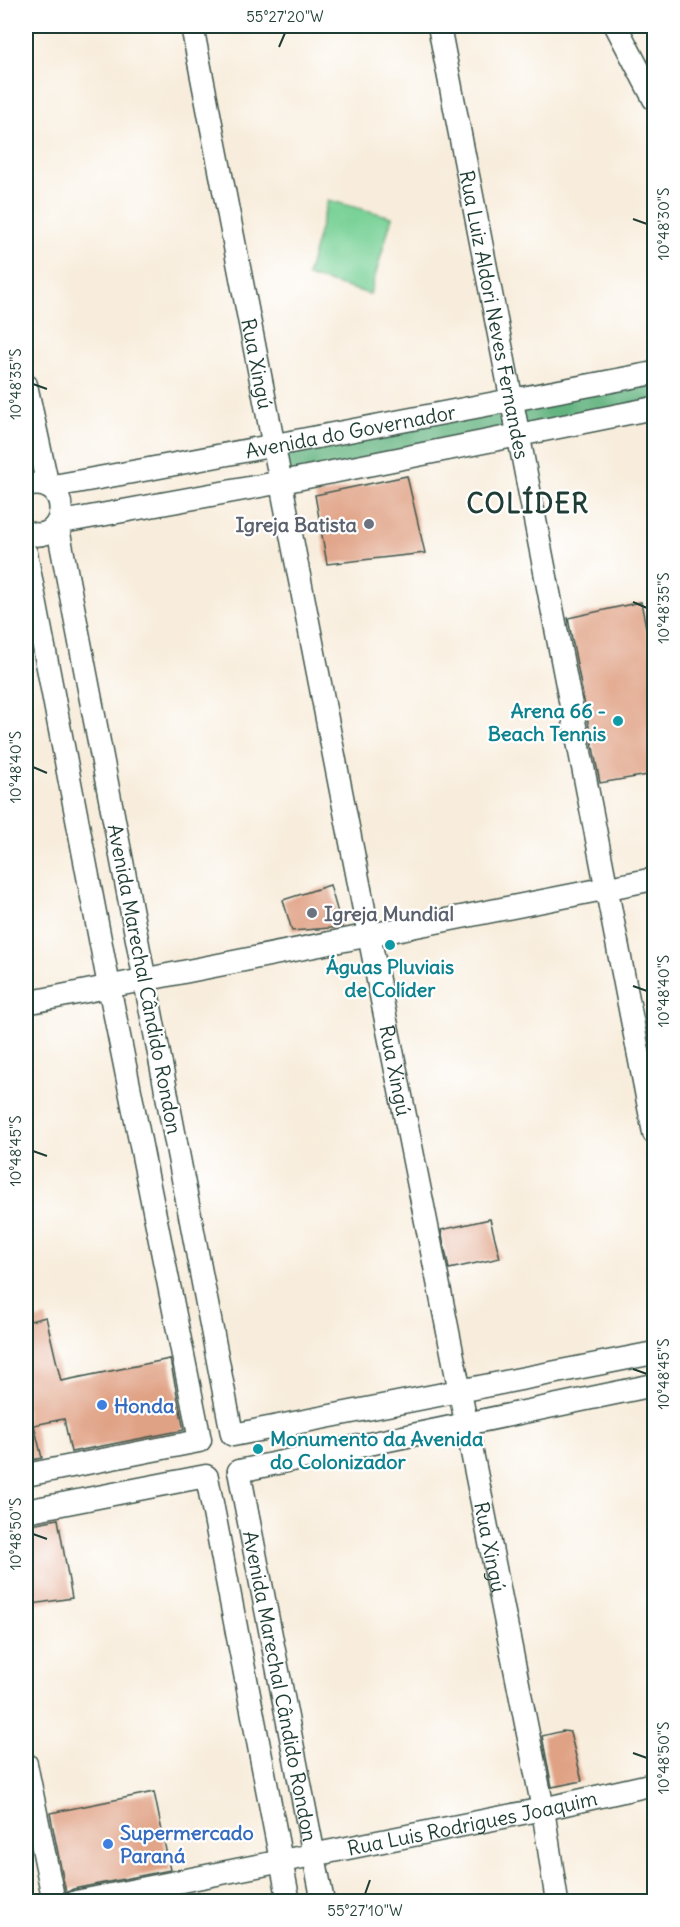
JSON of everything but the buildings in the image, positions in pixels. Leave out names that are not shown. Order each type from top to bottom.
[{"type":"street","name":"Rua Xingú","points":[[192,26],[369,935],[543,1809],[557,1902]]},
{"type":"street","name":"Rua Luiz Aldori Neves Fernandes","points":[[439,26],[654,1133]]},
{"type":"street","points":[[616,26],[654,99]]},
{"type":"street","name":"Avenida do Governador","points":[[37,487],[275,445],[654,373]]},
{"type":"street","points":[[26,385],[37,487]]},
{"type":"street","name":"Avenida do Governador","points":[[26,532],[37,535],[45,534],[57,524],[654,408]]},
{"type":"street","name":"Avenida Marechal Cândido Rondon","points":[[37,487],[59,499],[61,516],[57,524],[233,1434]]},
{"type":"street","name":"Avenida Marechal Cândido Rondon","points":[[26,553],[199,1441]]},
{"type":"street","points":[[26,1003],[654,879]]},
{"type":"street","points":[[26,1475],[199,1441],[211,1432],[233,1434],[654,1353]]},
{"type":"street","points":[[26,1511],[207,1477],[227,1479],[239,1471],[654,1385]]},
{"type":"street","points":[[233,1434],[243,1447],[244,1455],[239,1471]]},
{"type":"street","points":[[199,1441],[195,1456],[200,1471],[207,1477]]},
{"type":"street","name":"Avenida Marechal Cândido Rondon","points":[[239,1471],[323,1902]]},
{"type":"street","name":"Avenida Marechal Cândido Rondon","points":[[207,1477],[289,1902]]},
{"type":"street","points":[[26,1764],[54,1902]]},
{"type":"street","name":"Rua Luis Rodrigues Joaquim","points":[[76,1902],[543,1809],[654,1784]]},
{"type":"green space","points":[[328,200],[392,217],[370,294],[307,276]]},
{"type":"green space","points":[[654,373],[654,407],[522,434],[515,400]]},
{"type":"green space","points":[[512,400],[518,435],[282,481],[276,445]]},
{"type":"place","name":"Igreja Batista","points":[[369,524]]},
{"type":"place","name":"Arena 66 - Beach Tennis","points":[[618,721]]},
{"type":"place","name":"Igreja Mundial","points":[[312,913]]},
{"type":"place","name":"Águas Pluviais de Colíder","points":[[390,945]]},
{"type":"place","name":"Honda","points":[[102,1405]]},
{"type":"place","name":"Monumento da Avenida do Colonizador","points":[[258,1449]]},
{"type":"place","name":"Supermercado Paraná","points":[[108,1844]]},
{"type":"district","name":"COLÍDER","points":[[528,503]]}]
